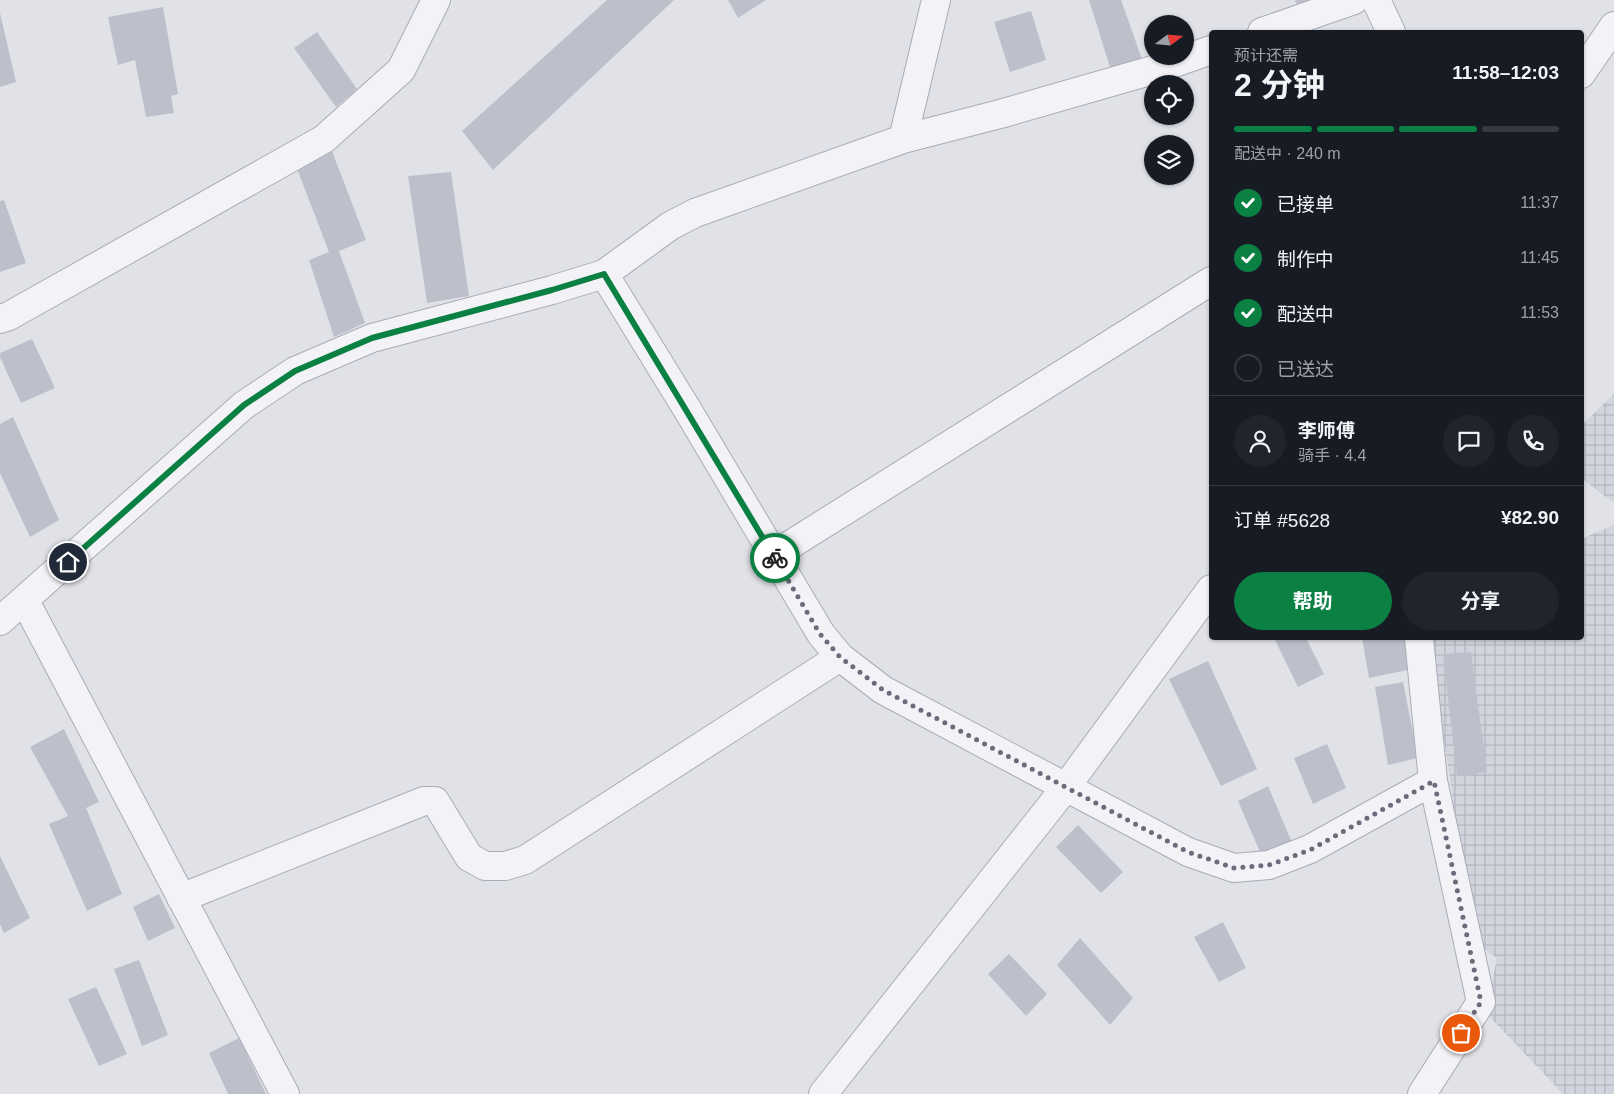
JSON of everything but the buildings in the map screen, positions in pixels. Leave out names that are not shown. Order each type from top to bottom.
[{"type":"street","points":[[0,319],[9,316],[324,139],[401,70],[436,0]]},
{"type":"street","points":[[902,139],[936,0]]},
{"type":"street","points":[[1268,30],[1354,0]]},
{"type":"street","points":[[1376,0],[1390,30]]},
{"type":"street","points":[[1584,70],[1614,26]]},
{"type":"street","points":[[0,621],[25,601],[244,405],[295,371],[372,338],[552,290],[604,274],[670,226],[695,213],[902,139],[1113,82],[1209,51]]},
{"type":"street","points":[[604,274],[820,634],[840,657],[883,690],[1188,852],[1234,868],[1269,865],[1310,850],[1434,781]]},
{"type":"street","points":[[774,555],[1209,282]]},
{"type":"street","points":[[823,1094],[1066,787],[1209,592]]},
{"type":"street","points":[[25,601],[285,1094]]},
{"type":"street","points":[[1419,640],[1434,781],[1481,1002],[1422,1094]]},
{"type":"street","points":[[181,898],[424,801],[435,801],[469,857],[485,866],[504,866],[525,860],[840,657]]},
{"type":"shaded area","points":[[1614,394],[1614,503],[1584,480],[1584,423]]},
{"type":"shaded area","points":[[1614,525],[1614,1094],[1563,1094],[1486,1013],[1497,958],[1474,942],[1429,640],[1584,640],[1584,538]]},
{"type":"way so far","points":[[775,558],[820,634],[840,657],[883,690],[1188,852],[1234,868],[1269,865],[1310,850],[1434,781],[1481,1002],[1461,1033]]},
{"type":"route","points":[[68,562],[244,405],[295,371],[372,338],[552,290],[604,274],[775,558]]}]
